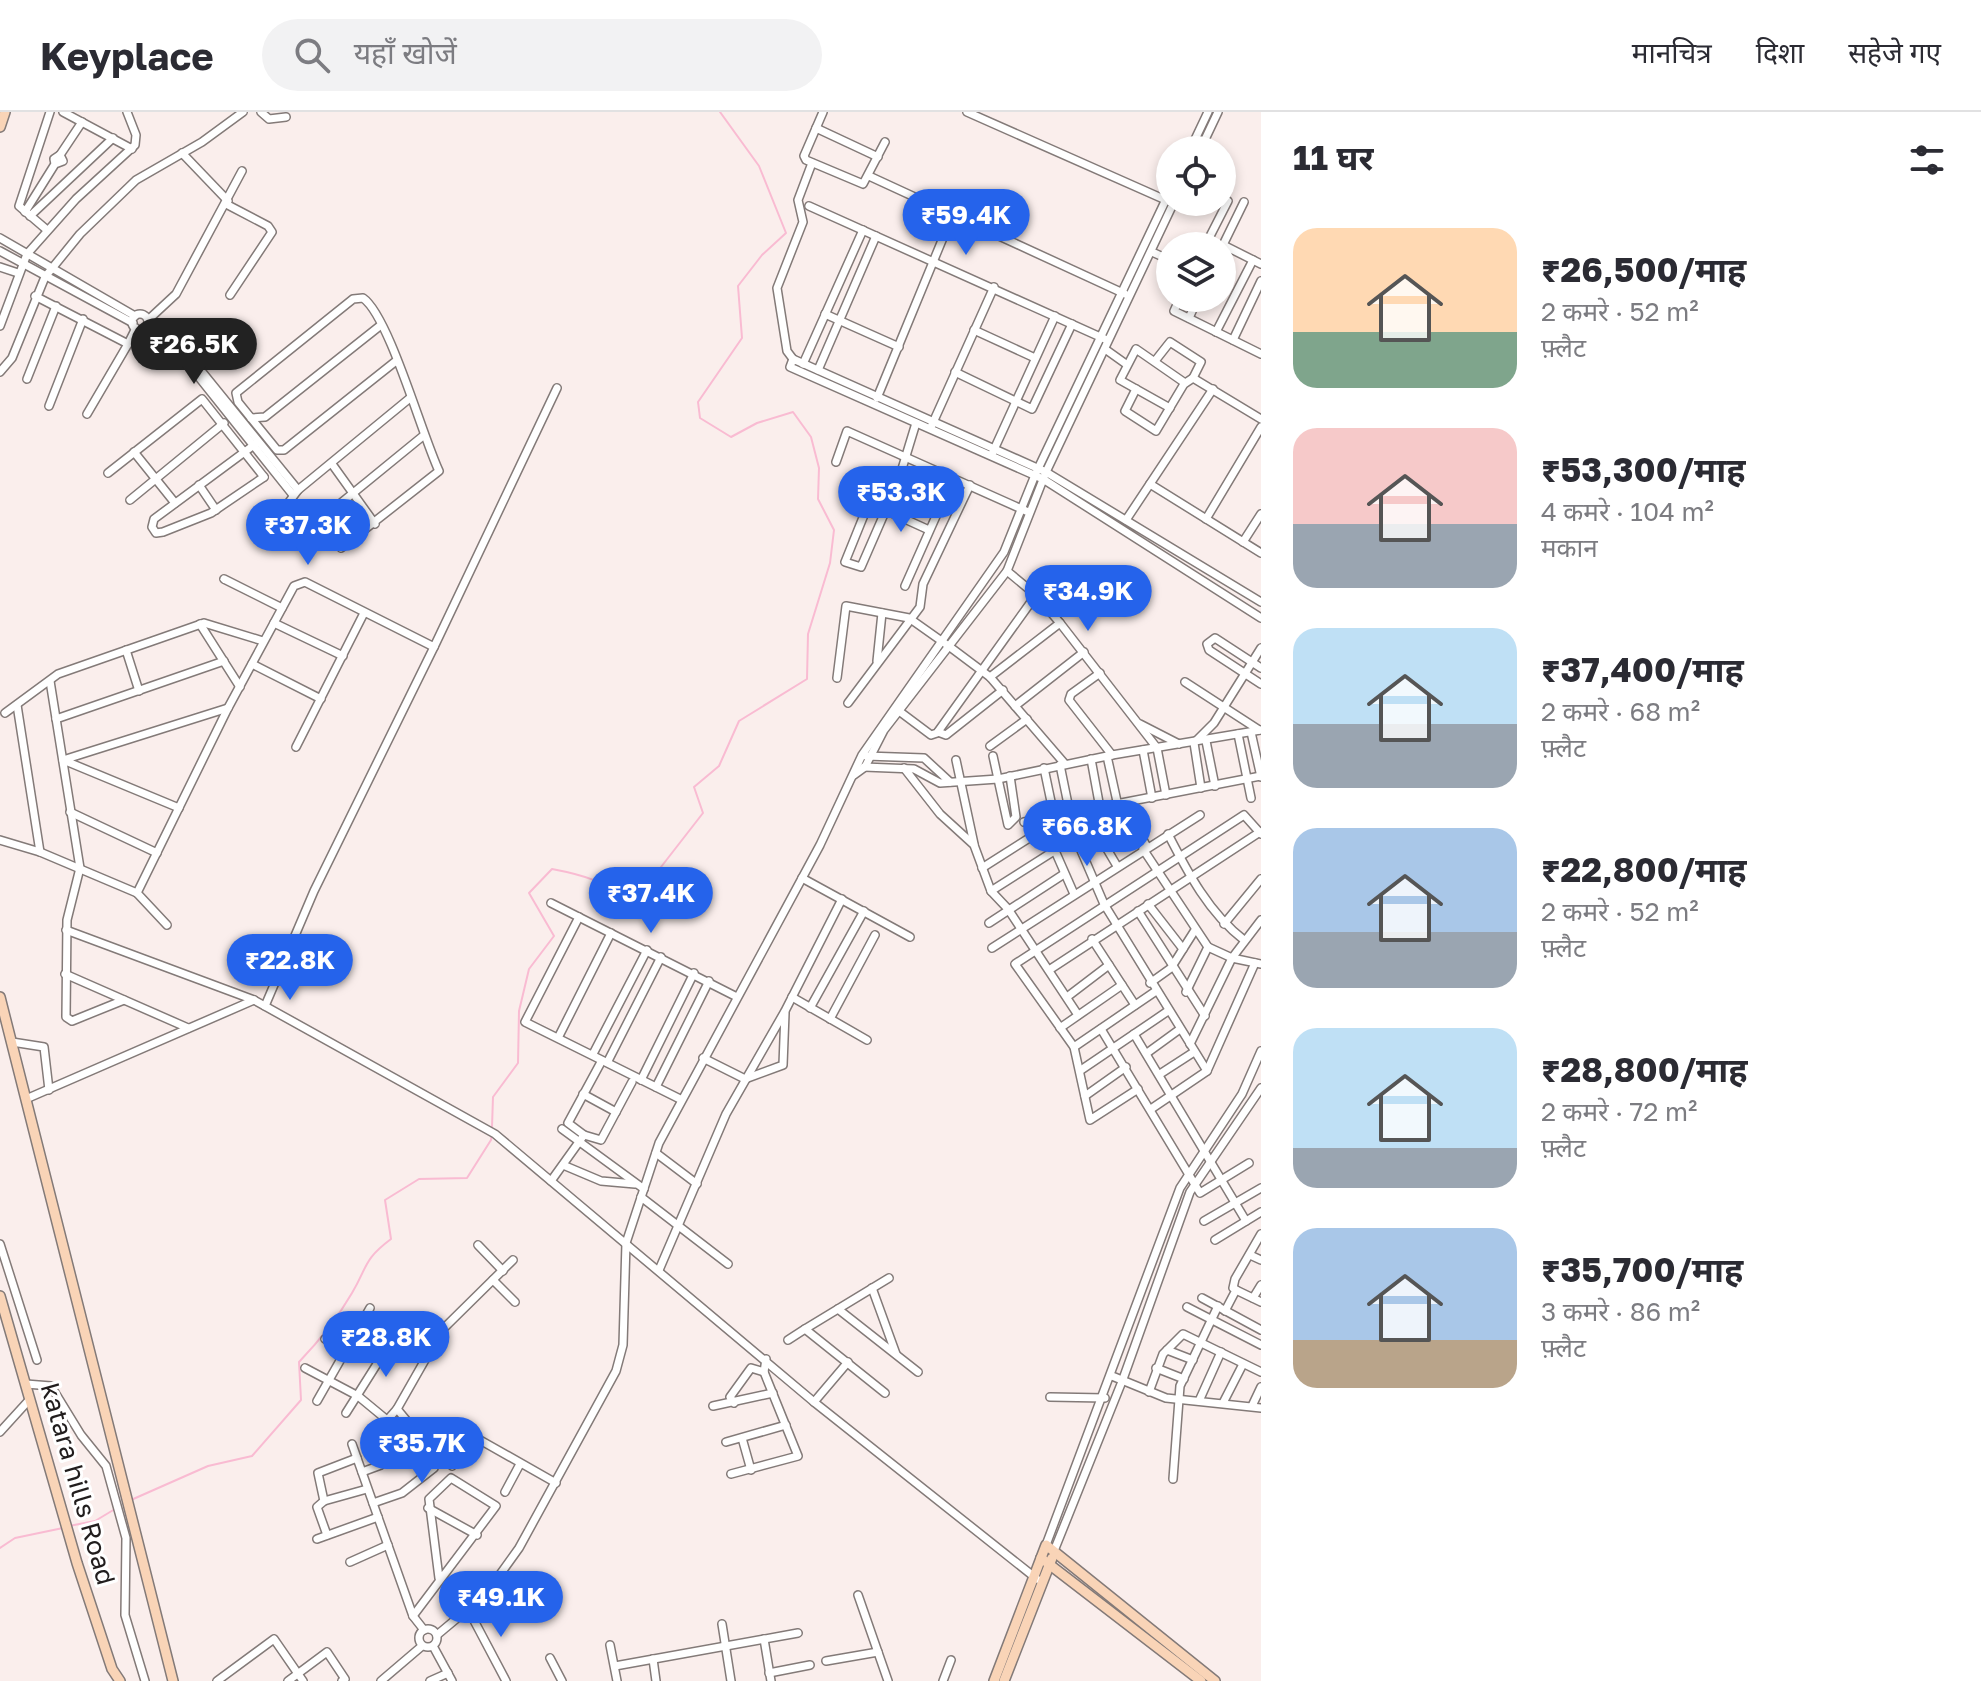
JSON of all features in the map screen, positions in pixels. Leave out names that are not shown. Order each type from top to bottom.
[{"type":"street","points":[[0,127],[5,112]]},
{"type":"street","points":[[47,230],[19,206],[50,112]]},
{"type":"street","points":[[63,112],[132,149]]},
{"type":"street","points":[[0,326],[27,254],[47,230],[132,149],[136,135],[127,112]]},
{"type":"street","points":[[0,372],[12,358],[35,296],[52,267],[136,180],[243,112]]},
{"type":"street","points":[[261,112],[269,119],[286,117]]},
{"type":"street","points":[[823,112],[804,156],[812,163],[863,184],[885,142]]},
{"type":"street","points":[[967,112],[1156,195]]},
{"type":"street","points":[[1197,136],[1208,112]]},
{"type":"street","points":[[1207,136],[1218,112]]},
{"type":"street","points":[[28,214],[82,122]]},
{"type":"street","points":[[816,128],[878,157]]},
{"type":"street","points":[[28,214],[113,138]]},
{"type":"street","points":[[39,148],[77,171]]},
{"type":"street","points":[[182,153],[227,202],[268,226],[272,232],[230,295]]},
{"type":"street","points":[[812,163],[798,200],[803,222],[777,288],[787,351],[793,359],[1041,474],[1126,520],[1261,602]]},
{"type":"street","points":[[87,414],[141,324],[176,294],[242,171]]},
{"type":"street","points":[[869,176],[1127,295]]},
{"type":"street","points":[[1229,232],[1244,202]]},
{"type":"street","points":[[809,206],[1072,324],[1105,343],[1126,364]]},
{"type":"street","points":[[876,400],[952,216]]},
{"type":"street","points":[[866,756],[1007,571],[1041,474],[1164,216]]},
{"type":"street","points":[[1127,295],[1152,252],[1166,216]]},
{"type":"street","points":[[803,364],[863,230]]},
{"type":"street","points":[[818,370],[876,236]]},
{"type":"street","points":[[0,238],[180,348],[235,411],[264,477]]},
{"type":"street","points":[[0,251],[141,324]]},
{"type":"street","points":[[1152,252],[1156,254]]},
{"type":"street","points":[[1216,332],[1257,262],[1236,252]]},
{"type":"street","points":[[0,267],[18,273]]},
{"type":"street","points":[[1233,340],[1261,281]]},
{"type":"street","points":[[932,426],[994,287]]},
{"type":"street","points":[[35,296],[128,344]]},
{"type":"street","points":[[130,500],[223,425],[235,411],[239,387],[353,299],[363,298],[371,304],[381,325],[439,471],[437,476],[341,548]]},
{"type":"street","points":[[27,379],[56,306]]},
{"type":"street","points":[[1176,312],[1261,354]]},
{"type":"street","points":[[1189,318],[1192,312]]},
{"type":"street","points":[[825,314],[899,347]]},
{"type":"street","points":[[993,453],[1055,316]]},
{"type":"street","points":[[49,406],[83,319]]},
{"type":"street","points":[[955,372],[1032,409],[1072,324]]},
{"type":"street","points":[[251,418],[265,417],[381,325]]},
{"type":"street","points":[[974,330],[1035,358]]},
{"type":"street","points":[[1136,389],[1125,411],[1156,431],[1201,362],[1170,342],[1155,361]]},
{"type":"street","points":[[180,348],[212,395],[251,418],[277,450],[284,450],[396,361]]},
{"type":"street","points":[[1170,408],[1119,378],[1135,349],[1185,383]]},
{"type":"street","points":[[793,359],[790,367],[876,400],[916,423],[932,426]]},
{"type":"street","points":[[1193,378],[1261,419]]},
{"type":"street","points":[[265,1006],[314,891],[557,388]]},
{"type":"street","points":[[1126,520],[1213,389]]},
{"type":"street","points":[[108,473],[202,399],[212,395]]},
{"type":"street","points":[[292,494],[410,398]]},
{"type":"street","points":[[202,399],[223,425],[252,447],[292,494],[305,525],[314,525],[423,436]]},
{"type":"street","points":[[916,423],[898,482],[861,567],[845,562],[881,473],[898,482],[943,500]]},
{"type":"street","points":[[1206,519],[1261,427]]},
{"type":"street","points":[[836,462],[847,431],[1028,512]]},
{"type":"street","points":[[252,447],[154,519],[152,527],[156,533],[216,510],[264,477]]},
{"type":"street","points":[[252,447],[292,494]]},
{"type":"street","points":[[134,452],[175,503]]},
{"type":"street","points":[[263,459],[264,477]]},
{"type":"street","points":[[332,464],[375,524]]},
{"type":"street","points":[[1041,474],[1261,618]]},
{"type":"street","points":[[905,586],[953,478]]},
{"type":"street","points":[[1150,484],[1261,553]]},
{"type":"street","points":[[199,485],[216,510]]},
{"type":"street","points":[[848,703],[920,607],[923,584],[970,485]]},
{"type":"street","points":[[885,510],[929,530]]},
{"type":"street","points":[[430,1681],[450,1677],[433,1646],[437,1635],[486,1594],[519,1548],[616,1371],[623,1345],[626,1243],[641,1190],[680,1099],[802,878],[853,776],[942,641],[998,564],[1028,512]]},
{"type":"street","points":[[1243,542],[1261,514]]},
{"type":"street","points":[[1007,571],[1036,595],[1060,623],[1157,748],[1166,795]]},
{"type":"street","points":[[224,579],[282,608]]},
{"type":"street","points":[[137,893],[228,708],[294,586],[301,582],[434,647]]},
{"type":"street","points":[[899,711],[931,735],[938,732],[987,674],[1036,595]]},
{"type":"street","points":[[837,678],[846,606],[909,618],[987,674],[1003,690],[1062,765],[1069,817],[1093,882],[1150,983],[1207,1071]]},
{"type":"street","points":[[296,747],[364,613]]},
{"type":"street","points":[[877,663],[882,613]]},
{"type":"street","points":[[274,623],[343,656]]},
{"type":"street","points":[[987,674],[1060,623]]},
{"type":"street","points":[[5,713],[58,674],[200,624],[263,641]]},
{"type":"street","points":[[200,624],[240,687]]},
{"type":"street","points":[[1261,668],[1215,638],[1209,640],[1209,650],[1261,684]]},
{"type":"street","points":[[1201,788],[1194,743],[1224,707],[1261,648]]},
{"type":"street","points":[[126,650],[139,691]]},
{"type":"street","points":[[1015,706],[1084,652]]},
{"type":"street","points":[[56,719],[224,661]]},
{"type":"street","points":[[252,664],[321,699]]},
{"type":"street","points":[[1100,673],[1071,694],[1069,700],[1109,755],[1118,806]]},
{"type":"street","points":[[50,681],[80,868],[66,930],[68,1021],[124,1000]]},
{"type":"street","points":[[1024,822],[1054,816],[1069,817],[1261,776],[1257,731],[1185,682]]},
{"type":"street","points":[[938,732],[946,735],[1003,690]]},
{"type":"street","points":[[17,705],[40,852]]},
{"type":"street","points":[[63,760],[228,708]]},
{"type":"street","points":[[990,746],[1027,719]]},
{"type":"street","points":[[1139,723],[1182,745]]},
{"type":"street","points":[[861,766],[917,770],[937,782],[963,783],[1257,731]]},
{"type":"street","points":[[1238,734],[1251,798]]},
{"type":"street","points":[[1206,741],[1215,786]]},
{"type":"street","points":[[1143,750],[1152,798]]},
{"type":"street","points":[[866,756],[920,757],[950,782]]},
{"type":"street","points":[[993,756],[1008,825],[1016,817],[1010,776]]},
{"type":"street","points":[[904,768],[920,757]]},
{"type":"street","points":[[1091,759],[1100,808]]},
{"type":"street","points":[[63,760],[179,808]]},
{"type":"street","points":[[956,760],[974,845],[991,891],[1008,909],[1078,1015]]},
{"type":"street","points":[[904,768],[940,814],[974,845]]},
{"type":"street","points":[[1044,768],[1054,816]]},
{"type":"street","points":[[70,812],[157,853]]},
{"type":"street","points":[[992,948],[1200,815]]},
{"type":"street","points":[[1049,970],[1092,939],[1260,833],[1244,815],[1156,869],[1015,964],[1074,1047],[1090,1120],[1138,1089]]},
{"type":"street","points":[[1117,866],[1104,844],[1136,827],[1156,869],[1208,947],[1232,958],[1258,964],[1207,1071],[1151,1109]]},
{"type":"street","points":[[982,868],[1045,828],[1074,894]]},
{"type":"street","points":[[1168,834],[1191,877],[1224,924],[1244,940]]},
{"type":"street","points":[[0,840],[40,852],[137,893],[167,925]]},
{"type":"street","points":[[991,891],[1054,851]]},
{"type":"street","points":[[989,923],[1064,874]]},
{"type":"street","points":[[802,878],[910,937]]},
{"type":"street","points":[[1224,924],[1261,879]]},
{"type":"street","points":[[659,1270],[726,1114],[785,1011],[842,899]]},
{"type":"street","points":[[551,903],[735,996]]},
{"type":"street","points":[[1148,904],[1183,949]]},
{"type":"street","points":[[810,1008],[864,911]]},
{"type":"street","points":[[1138,911],[1186,992],[1205,1016]]},
{"type":"street","points":[[579,917],[525,1022],[559,1036],[604,1063],[680,1099]]},
{"type":"street","points":[[1160,1074],[1192,1048],[1232,958],[1261,920]]},
{"type":"street","points":[[66,930],[254,1000],[491,1133],[814,1402],[1038,1580]]},
{"type":"street","points":[[1150,983],[1171,968],[1195,930]]},
{"type":"street","points":[[559,1036],[611,933]]},
{"type":"street","points":[[830,1019],[875,935]]},
{"type":"street","points":[[1092,939],[1135,1005]]},
{"type":"street","points":[[1186,992],[1208,947]]},
{"type":"street","points":[[593,1054],[647,950]]},
{"type":"street","points":[[661,957],[568,1123],[677,1224],[728,1264]]},
{"type":"street","points":[[1067,997],[1109,965]]},
{"type":"street","points":[[641,1080],[694,973]]},
{"type":"street","points":[[65,974],[188,1028]]},
{"type":"street","points":[[656,1087],[709,981]]},
{"type":"street","points":[[1060,1028],[1122,985]]},
{"type":"street","points":[[1074,1047],[1156,991]]},
{"type":"street","points":[[0,997],[117,1463],[131,1537],[125,1615],[145,1681]]},
{"type":"street","points":[[792,997],[867,1040]]},
{"type":"street","points":[[26,1099],[254,1000]]},
{"type":"street","points":[[621,1001],[635,1008]]},
{"type":"street","points":[[703,1058],[745,1079],[783,1065],[785,1011]]},
{"type":"street","points":[[1081,1070],[1168,1011]]},
{"type":"street","points":[[668,1026],[682,1033]]},
{"type":"street","points":[[1101,1029],[1202,1194],[1249,1163]]},
{"type":"street","points":[[1147,1053],[1180,1029]]},
{"type":"street","points":[[1134,1034],[1246,1221]]},
{"type":"street","points":[[12,1042],[44,1047],[49,1090]]},
{"type":"street","points":[[994,1681],[1046,1561],[1167,1222],[1189,1173],[1242,1094],[1261,1051]]},
{"type":"street","points":[[1085,1096],[1126,1067]]},
{"type":"street","points":[[562,1129],[582,1138],[600,1141],[632,1082]]},
{"type":"street","points":[[1050,1548],[1123,1379],[1195,1183],[1261,1088]]},
{"type":"street","points":[[583,1094],[616,1112]]},
{"type":"street","points":[[551,1181],[582,1138]]},
{"type":"street","points":[[656,1153],[697,1184]]},
{"type":"street","points":[[563,1165],[601,1181],[641,1190]]},
{"type":"street","points":[[1204,1221],[1261,1188]]},
{"type":"street","points":[[1215,1240],[1261,1212]]},
{"type":"street","points":[[1167,1222],[1177,1226]]},
{"type":"street","points":[[1261,1234],[1233,1288],[1257,1300],[1261,1285]]},
{"type":"street","points":[[0,1244],[37,1360]]},
{"type":"street","points":[[478,1245],[503,1271]]},
{"type":"street","points":[[1250,1255],[1261,1260]]},
{"type":"street","points":[[375,1434],[397,1409],[439,1334],[513,1260]]},
{"type":"street","points":[[1147,1275],[1158,1279]]},
{"type":"street","points":[[788,1340],[889,1278]]},
{"type":"street","points":[[493,1280],[515,1302]]},
{"type":"street","points":[[872,1288],[896,1355]]},
{"type":"street","points":[[1173,1479],[1178,1401],[1184,1379],[1211,1319],[1236,1290]]},
{"type":"street","name":"katara hills Road","points":[[0,1296],[77,1563],[112,1669],[120,1681]]},
{"type":"street","points":[[1202,1298],[1261,1330]]},
{"type":"street","points":[[1187,1307],[1261,1345]]},
{"type":"street","points":[[317,1401],[370,1308]]},
{"type":"street","points":[[838,1309],[918,1372]]},
{"type":"street","points":[[346,1413],[399,1329]]},
{"type":"street","points":[[805,1329],[885,1393]]},
{"type":"street","points":[[1149,1392],[1156,1368],[1167,1350],[1183,1334],[1261,1372]]},
{"type":"street","points":[[325,1339],[346,1351]]},
{"type":"street","points":[[1167,1350],[1193,1360]]},
{"type":"street","points":[[1199,1401],[1221,1352]]},
{"type":"street","points":[[734,1403],[730,1397],[751,1368],[766,1359]]},
{"type":"street","points":[[731,1474],[798,1456],[764,1372],[766,1359]]},
{"type":"street","points":[[814,1402],[848,1362]]},
{"type":"street","points":[[1223,1403],[1243,1364]]},
{"type":"street","points":[[305,1368],[358,1396],[387,1420]]},
{"type":"street","points":[[751,1368],[764,1372]]},
{"type":"street","points":[[1156,1368],[1184,1379]]},
{"type":"street","points":[[1112,1376],[1178,1401],[1257,1407],[1261,1387]]},
{"type":"street","points":[[26,1384],[51,1386],[81,1435],[106,1466],[131,1537],[173,1681]]},
{"type":"street","points":[[713,1406],[773,1393]]},
{"type":"street","points":[[1050,1397],[1115,1398]]},
{"type":"street","points":[[0,1432],[30,1399]]},
{"type":"street","points":[[373,1503],[402,1493],[437,1463],[435,1455],[397,1409]]},
{"type":"street","points":[[726,1442],[786,1425]]},
{"type":"street","points":[[435,1455],[451,1430],[457,1427],[556,1483]]},
{"type":"street","points":[[452,1466],[470,1434]]},
{"type":"street","points":[[392,1462],[419,1436]]},
{"type":"street","points":[[742,1438],[751,1470]]},
{"type":"street","points":[[352,1444],[413,1616],[424,1630]]},
{"type":"street","points":[[324,1501],[318,1473],[357,1458]]},
{"type":"street","points":[[505,1492],[520,1464]]},
{"type":"street","points":[[362,1472],[381,1465]]},
{"type":"street","points":[[413,1616],[496,1506],[451,1478],[429,1499],[439,1578]]},
{"type":"street","points":[[327,1535],[317,1507],[324,1501],[367,1489]]},
{"type":"street","points":[[428,1508],[477,1535]]},
{"type":"street","points":[[317,1539],[378,1517]]},
{"type":"street","points":[[350,1562],[388,1545]]},
{"type":"street","points":[[1050,1548],[1215,1681]]},
{"type":"street","points":[[1046,1561],[1201,1681]]},
{"type":"street","points":[[1004,1681],[1038,1580]]},
{"type":"street","points":[[858,1595],[888,1681]]},
{"type":"street","points":[[469,1611],[506,1681]]},
{"type":"street","points":[[722,1624],[731,1681]]},
{"type":"street","points":[[422,1646],[419,1637],[424,1630],[430,1629],[437,1635]]},
{"type":"street","points":[[615,1666],[798,1633]]},
{"type":"street","points":[[217,1681],[274,1639],[301,1677]]},
{"type":"street","points":[[764,1639],[770,1677],[810,1665]]},
{"type":"street","points":[[610,1645],[617,1681]]},
{"type":"street","points":[[381,1681],[422,1646],[433,1646]]},
{"type":"street","points":[[288,1681],[301,1677],[327,1652],[345,1679],[342,1681]]},
{"type":"street","points":[[826,1661],[878,1652]]},
{"type":"street","points":[[550,1658],[562,1681]]},
{"type":"street","points":[[653,1659],[656,1681]]},
{"type":"street","points":[[943,1681],[951,1660]]},
{"type":"waterway","points":[[492,1127],[493,1097],[518,1063],[519,1011],[529,969],[554,936],[529,893],[552,869],[595,880],[633,903],[703,813],[694,787],[719,766],[739,721],[807,679],[808,634],[830,563],[834,530],[818,499],[819,468],[811,437],[793,412],[757,423],[731,437],[700,418],[698,402],[742,338],[738,286],[762,255],[786,233],[759,166],[720,112]]},
{"type":"waterway","points":[[131,1500],[208,1466],[252,1456],[301,1400],[299,1362],[340,1312],[371,1258],[391,1239],[385,1200],[419,1179],[467,1178],[492,1134]]},
{"type":"waterway","points":[[69,1526],[95,1521],[115,1509]]},
{"type":"waterway","points":[[0,1548],[15,1538],[63,1528]]}]
